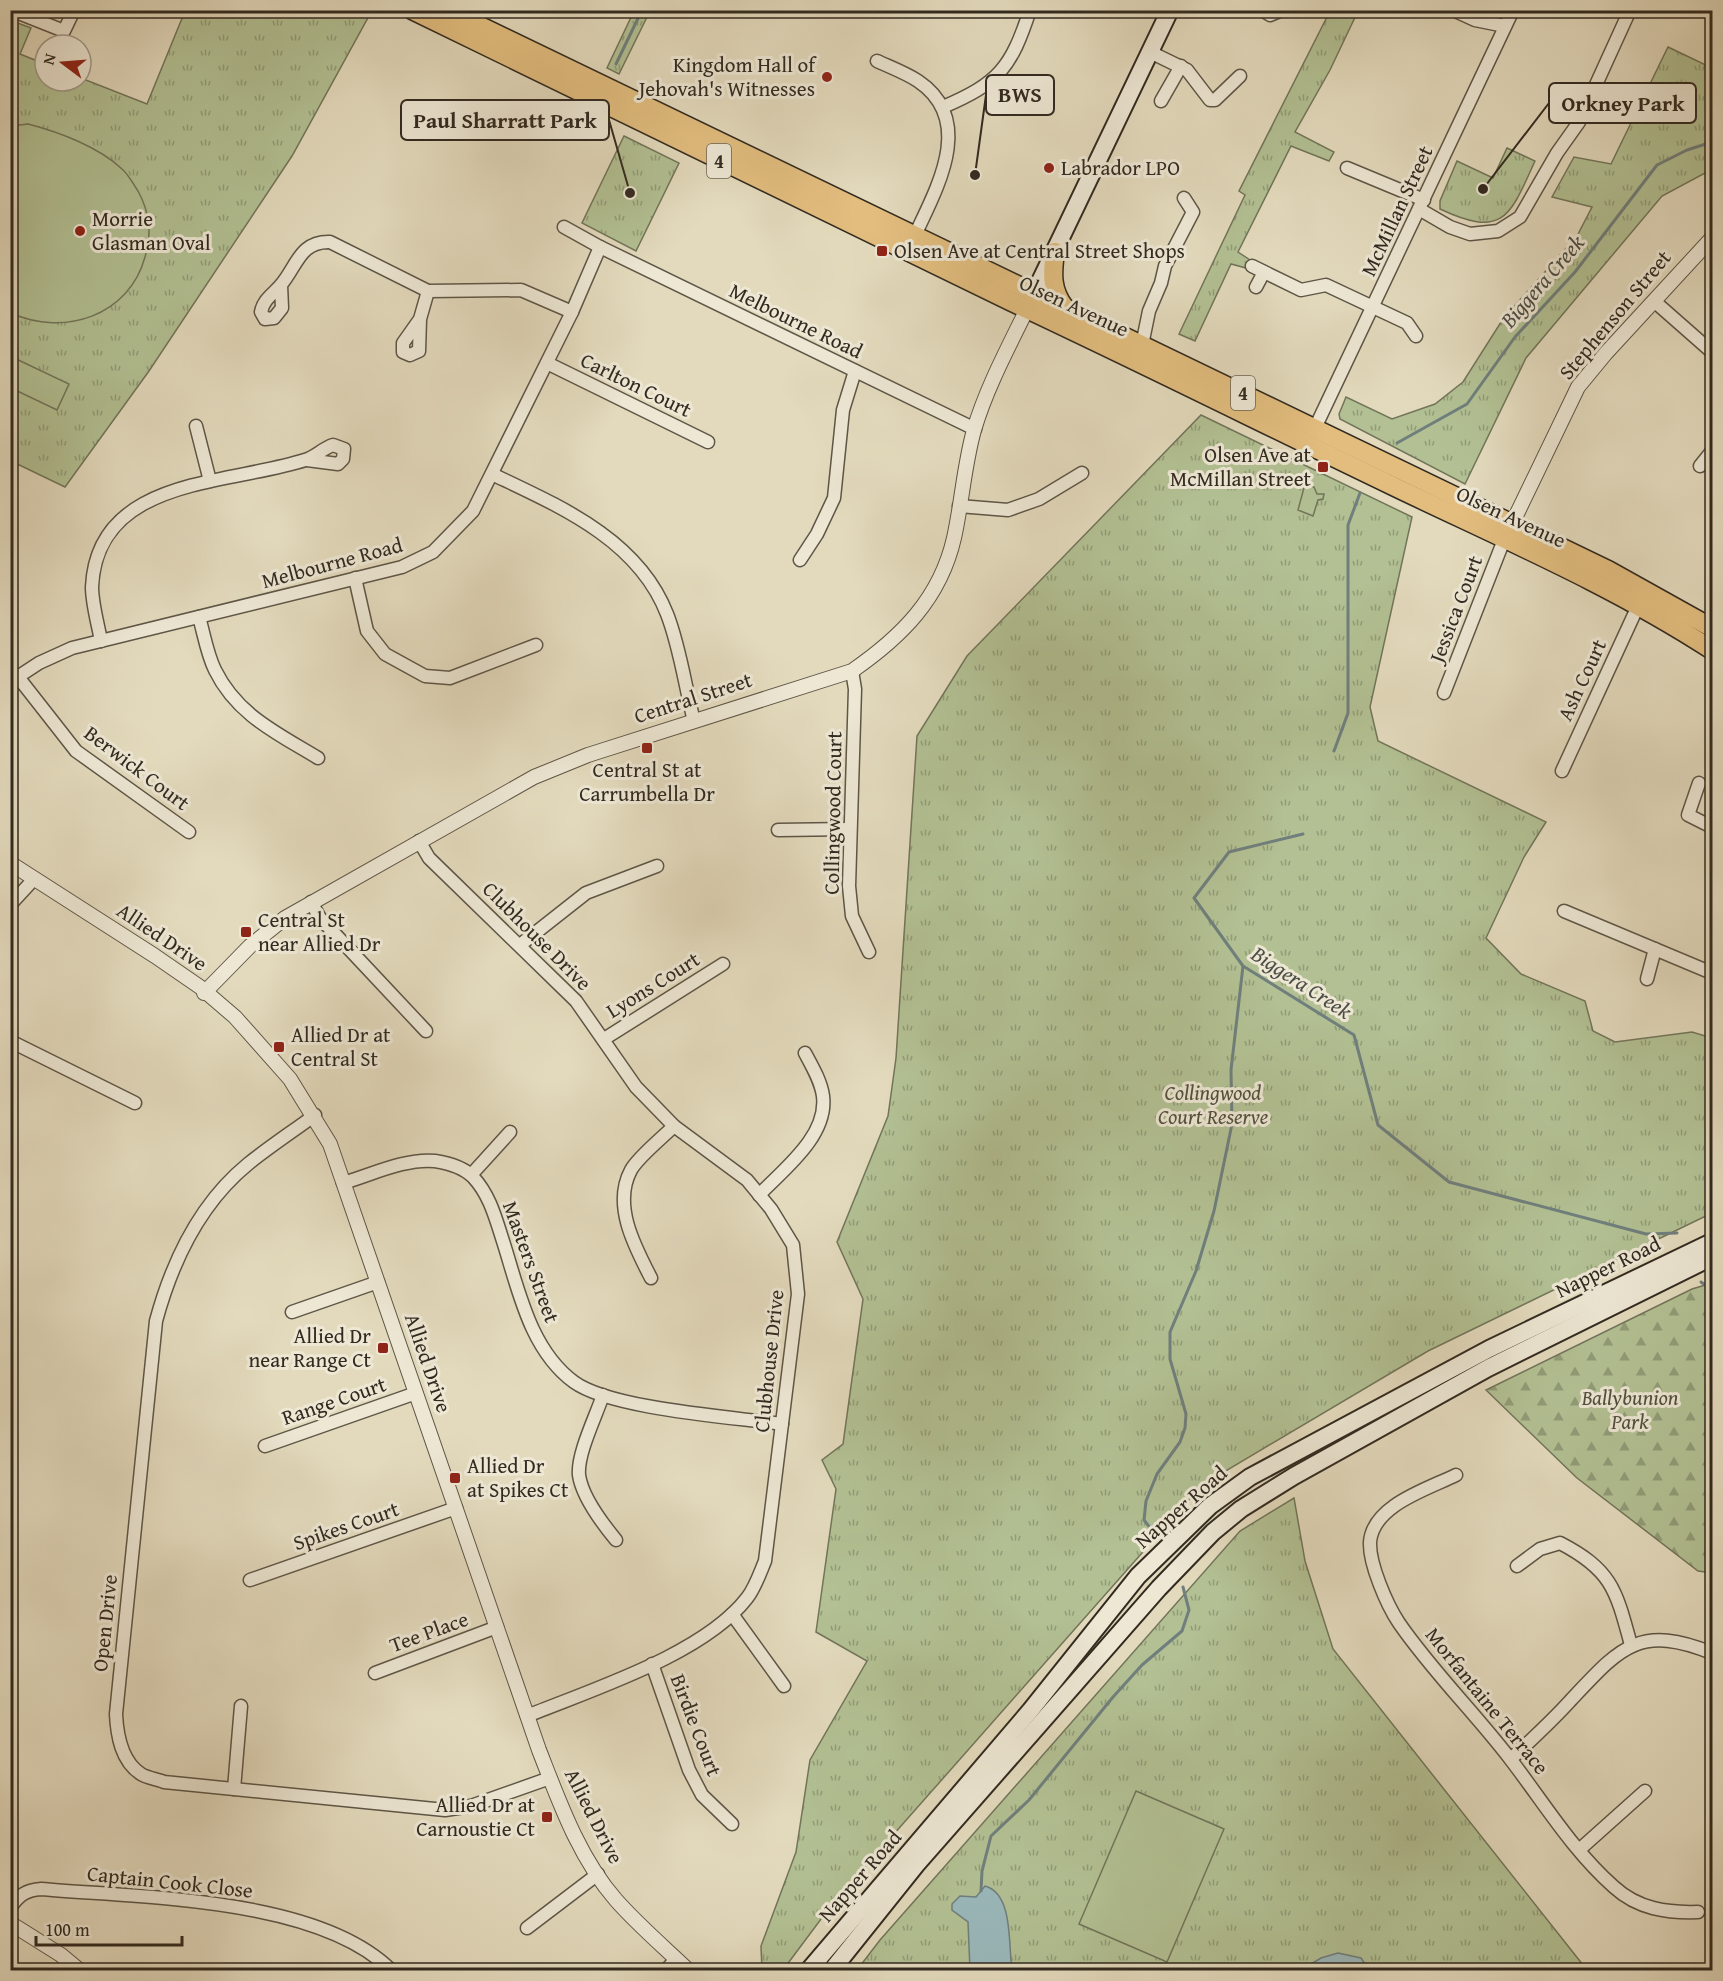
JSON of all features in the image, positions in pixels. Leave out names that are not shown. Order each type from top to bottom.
[{"type":"main road","name":"Olsen Avenue","points":[[412,10],[1030,302],[1065,308],[1315,428],[1508,532],[1563,566],[1713,650]]},
{"type":"main road","name":"Olsen Avenue","points":[[447,10],[915,235],[1120,352],[1508,532],[1647,590],[1713,628]]},
{"type":"main road","name":"Central Street","points":[[1030,302],[1170,10]]},
{"type":"main road","points":[[1055,252],[1053,284],[1065,308]]},
{"type":"main road","name":"Napper Road","points":[[809,1971],[1030,1711],[1151,1561],[1210,1506],[1268,1467],[1489,1349],[1713,1242]]},
{"type":"main road","name":"Napper Road","points":[[832,1971],[916,1866],[1159,1588],[1213,1532],[1241,1509],[1294,1476],[1488,1368],[1713,1257]]},
{"type":"street","points":[[11,10],[61,31],[66,29],[74,10]]},
{"type":"street","points":[[943,107],[967,97],[993,80],[1008,65],[1020,41],[1030,10]]},
{"type":"street","points":[[1262,10],[1270,15],[1282,10]]},
{"type":"street","points":[[1453,10],[1475,20],[1505,26]]},
{"type":"street","name":"McMillan Street","points":[[1315,428],[1513,10]]},
{"type":"street","points":[[1347,168],[1421,205],[1450,227],[1470,234],[1498,231],[1520,217],[1557,153],[1579,122],[1630,10]]},
{"type":"street","points":[[1150,52],[1181,66],[1195,78],[1210,100],[1215,100],[1240,76]]},
{"type":"street","points":[[877,61],[919,82],[943,107],[949,142],[944,173],[915,235]]},
{"type":"street","points":[[1161,101],[1181,66]]},
{"type":"street","points":[[1142,345],[1149,310],[1161,283],[1165,266],[1193,212],[1184,198]]},
{"type":"street","name":"Melbourne Road","points":[[564,227],[600,248],[975,429]]},
{"type":"street","name":"Stephenson Street","points":[[1508,532],[1578,387],[1713,238]]},
{"type":"street","points":[[281,285],[299,254],[312,244],[330,242],[428,291],[521,290],[572,312]]},
{"type":"street","name":"Melbourne Road","points":[[14,679],[39,663],[72,648],[402,567],[433,552],[473,511],[572,312],[600,248]]},
{"type":"street","points":[[1252,266],[1300,290],[1326,285],[1407,323],[1416,336]]},
{"type":"street","points":[[1256,287],[1264,272]]},
{"type":"street","points":[[420,319],[428,291]]},
{"type":"street","points":[[1654,301],[1713,352]]},
{"type":"street","name":"Central Street","points":[[204,993],[268,930],[311,902],[534,777],[588,755],[852,671],[898,636],[929,600],[947,561],[975,429],[1030,302]]},
{"type":"street","name":"Carlton Court","points":[[547,363],[708,442]]},
{"type":"street","points":[[800,560],[817,534],[834,498],[843,410],[855,371]]},
{"type":"street","points":[[196,426],[210,482]]},
{"type":"street","points":[[1700,466],[1713,451]]},
{"type":"street","points":[[101,641],[92,588],[96,561],[108,531],[128,511],[156,497],[307,460]]},
{"type":"street","points":[[959,506],[1008,510],[1039,499],[1082,472]]},
{"type":"street","points":[[492,474],[576,515],[634,561],[653,587],[667,614],[694,721]]},
{"type":"street","name":"Jessica Court","points":[[1444,693],[1508,532]]},
{"type":"street","points":[[355,578],[367,631],[385,654],[425,676],[450,678],[536,645]]},
{"type":"street","name":"Ash Court","points":[[1562,771],[1638,606]]},
{"type":"street","points":[[199,617],[214,668],[231,699],[253,718],[318,758]]},
{"type":"street","name":"Collingwood Court","points":[[852,671],[855,689],[849,886],[852,916],[869,952]]},
{"type":"street","name":"Berwick Court","points":[[14,679],[76,751],[189,832]]},
{"type":"street","points":[[1700,783],[1688,815],[1713,827]]},
{"type":"street","points":[[778,830],[850,830]]},
{"type":"street","name":"Clubhouse Drive","points":[[419,841],[429,858],[576,1000],[636,1087],[674,1126],[747,1180],[771,1209],[793,1245],[798,1294],[765,1561],[748,1597],[716,1629],[675,1654],[527,1716]]},
{"type":"street","name":"Allied Drive","points":[[10,863],[200,987],[204,993],[235,1017],[290,1079],[315,1115],[330,1144],[527,1716],[564,1813],[598,1874],[615,1898],[688,1971]]},
{"type":"street","points":[[520,945],[586,893],[657,866]]},
{"type":"street","points":[[10,905],[34,879]]},
{"type":"street","points":[[311,902],[320,918],[426,1031]]},
{"type":"street","points":[[1564,911],[1713,973]]},
{"type":"street","points":[[1647,979],[1655,949]]},
{"type":"street","name":"Lyons Court","points":[[604,1039],[723,964]]},
{"type":"street","points":[[10,1041],[135,1103]]},
{"type":"street","points":[[759,1195],[795,1157],[820,1126],[823,1097],[815,1072],[805,1053]]},
{"type":"street","name":"Open Drive","points":[[315,1115],[246,1165],[211,1204],[184,1243],[167,1281],[156,1321],[116,1714],[118,1738],[127,1758],[141,1774],[164,1782],[445,1810],[471,1806],[550,1778]]},
{"type":"street","points":[[651,1278],[633,1243],[626,1217],[624,1192],[631,1169],[674,1126]]},
{"type":"street","points":[[343,1183],[424,1161],[451,1165],[471,1175],[510,1132]]},
{"type":"street","name":"Masters Street","points":[[471,1175],[490,1203],[535,1334],[551,1358],[574,1382],[626,1402],[782,1424]]},
{"type":"street","points":[[292,1312],[378,1282]]},
{"type":"street","name":"Range Court","points":[[265,1446],[416,1393]]},
{"type":"street","points":[[603,1395],[582,1456],[579,1475],[588,1497],[616,1539]]},
{"type":"street","name":"Morfantaine Terrace","points":[[1456,1475],[1396,1505],[1377,1521],[1370,1542],[1375,1573],[1398,1622],[1511,1759],[1579,1850],[1614,1888],[1638,1904],[1669,1912],[1698,1912]]},
{"type":"street","name":"Spikes Court","points":[[250,1580],[456,1508]]},
{"type":"street","points":[[1516,1566],[1540,1549],[1560,1544],[1582,1555],[1604,1573],[1620,1606],[1631,1645]]},
{"type":"street","points":[[732,1614],[784,1686]]},
{"type":"street","name":"Tee Place","points":[[375,1673],[497,1628]]},
{"type":"street","points":[[1511,1759],[1570,1701],[1598,1669],[1631,1645],[1659,1640],[1689,1643],[1713,1653]]},
{"type":"street","name":"Birdie Court","points":[[652,1664],[688,1770],[702,1795],[732,1824]]},
{"type":"street","points":[[234,1789],[241,1706]]},
{"type":"street","points":[[1579,1850],[1645,1791]]},
{"type":"street","points":[[526,1928],[598,1874]]},
{"type":"street","name":"Captain Cook Close","points":[[10,1908],[19,1896],[29,1890],[41,1889],[244,1907],[335,1934],[376,1956],[391,1971]]},
{"type":"street","points":[[10,1923],[61,1955],[79,1971]]},
{"type":"street","points":[[666,1971],[676,1959]]},
{"type":"green space","points":[[361,10],[370,14],[292,156],[149,371],[65,487],[11,461],[10,20],[31,28],[20,54],[33,59],[33,93],[93,93],[93,83],[147,104],[185,11]]},
{"type":"green space","points":[[634,11],[650,11],[619,74],[607,68]]},
{"type":"green space","points":[[1330,11],[1358,11],[1330,70],[1295,132],[1334,152],[1329,161],[1291,146],[1238,252],[1250,260],[1246,268],[1231,264],[1195,341],[1179,334],[1245,195],[1239,191]]},
{"type":"green space","points":[[1668,47],[1712,68],[1712,183],[1705,173],[1662,196],[1526,358],[1465,484],[1340,419],[1339,414],[1346,397],[1392,419],[1435,404],[1463,382],[1503,319],[1577,236],[1592,207],[1552,197],[1574,157],[1611,164]]},
{"type":"green space","name":"Morrie Glasman Oval","points":[[28,124],[78,141],[113,161],[129,177],[145,207],[149,223],[149,240],[137,277],[125,294],[110,307],[92,316],[52,323],[31,320],[11,313],[11,126]]},
{"type":"green space","points":[[624,136],[679,163],[636,251],[582,223]]},
{"type":"green space","points":[[1507,148],[1535,161],[1519,196],[1502,217],[1492,221],[1478,222],[1440,209],[1440,201],[1457,161],[1493,178]]},
{"type":"green space","points":[[12,357],[69,384],[57,410],[11,388]]},
{"type":"green space","name":"Collingwood Court Reserve","points":[[1201,415],[1412,517],[1370,707],[1378,741],[1546,822],[1524,857],[1486,938],[1521,974],[1585,1001],[1593,1031],[1615,1042],[1692,1032],[1712,1038],[1712,1213],[1428,1351],[1202,1485],[833,1903],[783,1970],[762,1970],[761,1946],[796,1852],[810,1760],[867,1661],[816,1632],[836,1489],[822,1460],[843,1444],[863,1299],[837,1242],[888,1116],[896,1058],[917,736],[967,656]]},
{"type":"green space","points":[[1305,484],[1314,487],[1317,494],[1324,494],[1323,499],[1318,500],[1313,516],[1298,510]]},
{"type":"green space","name":"Ballybunion Park","points":[[1712,1283],[1712,1573],[1698,1571],[1577,1478],[1486,1390],[1692,1289]]},
{"type":"green space","points":[[1294,1498],[1305,1561],[1333,1649],[1587,1970],[857,1970],[880,1940],[1240,1531]]},
{"type":"green space","points":[[1136,1791],[1224,1829],[1167,1962],[1079,1924]]},
{"type":"water","points":[[985,1886],[1001,1899],[1005,1910],[1012,1970],[970,1970],[968,1922],[952,1910],[952,1904],[960,1896],[976,1897]]},
{"type":"water","points":[[1338,1953],[1361,1958],[1369,1970],[1301,1970],[1321,1958]]},
{"type":"waterway","points":[[616,64],[642,10]]},
{"type":"waterway","name":"Biggera Creek","points":[[1397,443],[1467,404],[1515,337],[1575,272],[1657,165],[1687,150],[1712,142]]},
{"type":"waterway","name":"Biggera Creek","points":[[1334,751],[1348,713],[1348,525],[1360,493]]},
{"type":"waterway","name":"Biggera Creek","points":[[1303,834],[1229,852],[1194,898],[1243,966],[1354,1035],[1378,1125],[1449,1182],[1646,1234],[1677,1233]]},
{"type":"waterway","points":[[1151,1529],[1144,1520],[1146,1501],[1157,1474],[1180,1442],[1185,1428],[1186,1414],[1170,1359],[1170,1332],[1196,1271],[1214,1211],[1232,1124],[1231,1070],[1243,966]]},
{"type":"waterway","name":"Biggera Creek","points":[[1701,1282],[1712,1290]]},
{"type":"waterway","points":[[981,1891],[982,1871],[991,1836],[1029,1800],[1142,1665],[1182,1631],[1189,1610],[1183,1587]]},
{"type":"place","name":"Kingdom Hall of Jehovah's Witnesses","points":[[827,77]]},
{"type":"place","name":"Labrador LPO","points":[[1049,168]]},
{"type":"place","name":"BWS","points":[[975,175]]},
{"type":"place","name":"Orkney Park","points":[[1483,189]]},
{"type":"place","name":"Paul Sharratt Park","points":[[630,193]]},
{"type":"place","name":"Morrie Glasman Oval","points":[[80,231]]},
{"type":"place","name":"Olsen Ave at Central Street Shops","points":[[882,251]]},
{"type":"place","name":"Olsen Ave at McMillan Street","points":[[1323,467]]},
{"type":"place","name":"Central St at Carrumbella Dr","points":[[647,748]]},
{"type":"place","name":"Central St near Allied Dr","points":[[246,932]]},
{"type":"place","name":"Allied Dr at Central St","points":[[279,1047]]},
{"type":"place","name":"Allied Dr near Range Ct","points":[[383,1348]]},
{"type":"place","name":"Allied Dr at Spikes Ct","points":[[455,1478]]},
{"type":"place","name":"Allied Dr at Carnoustie Ct","points":[[547,1817]]}]
